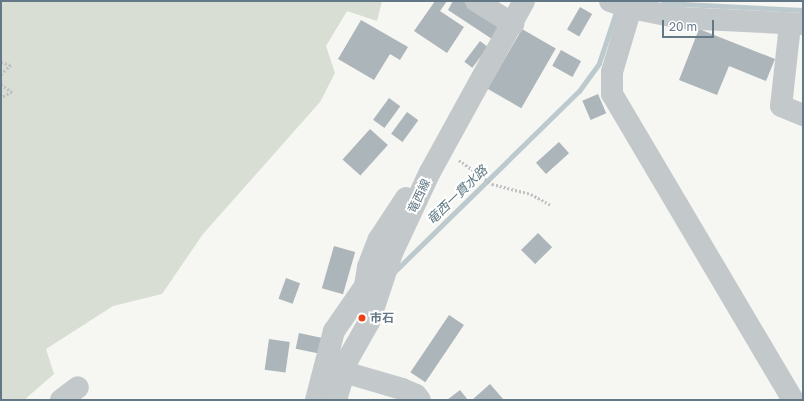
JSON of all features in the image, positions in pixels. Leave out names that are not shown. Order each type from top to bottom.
[{"type":"street","points":[[476,1],[513,24]]},
{"type":"street","name":"竜西線","points":[[336,400],[344,372],[377,300],[386,273],[430,172],[492,55],[513,24],[524,1]]},
{"type":"street","points":[[610,1],[632,8],[681,9],[797,25],[781,106],[803,115]]},
{"type":"street","points":[[632,8],[612,72],[612,94],[793,400]]},
{"type":"street","points":[[316,400],[334,331],[365,286],[368,267],[379,239],[403,201],[430,172]]},
{"type":"street","points":[[344,372],[402,389],[416,395],[420,400]]},
{"type":"path","points":[[1,62],[10,65],[1,75]]},
{"type":"path","points":[[1,84],[12,92],[1,98]]},
{"type":"path","points":[[442,148],[492,184],[531,194],[551,205]]},
{"type":"shaded area","points":[[1,1],[382,1],[377,21],[347,11],[326,46],[335,73],[320,102],[203,234],[162,294],[113,306],[46,349],[54,374],[24,400],[1,400]]},
{"type":"building","points":[[435,1],[447,1],[440,11],[464,27],[447,53],[414,31]]},
{"type":"building","points":[[453,1],[463,1],[501,26],[492,39],[448,10]]},
{"type":"building","points":[[580,7],[592,14],[579,37],[567,30]]},
{"type":"building","points":[[361,20],[408,47],[400,60],[390,54],[374,80],[338,59]]},
{"type":"building","points":[[522,29],[556,48],[521,108],[488,89]]},
{"type":"building","points":[[699,29],[775,59],[766,81],[729,66],[717,95],[679,80]]},
{"type":"building","points":[[480,41],[488,47],[472,68],[464,62]]},
{"type":"building","points":[[561,50],[581,61],[572,77],[552,66]]},
{"type":"building","points":[[598,94],[606,113],[591,120],[582,101]]},
{"type":"building","points":[[389,98],[400,106],[384,128],[373,120]]},
{"type":"building","points":[[407,112],[418,120],[402,142],[391,134]]},
{"type":"building","points":[[370,129],[388,145],[360,176],[343,159]]},
{"type":"building","points":[[559,142],[569,153],[546,174],[536,163]]},
{"type":"building","points":[[538,233],[552,247],[535,264],[521,250]]},
{"type":"building","points":[[334,246],[355,252],[343,294],[322,288]]},
{"type":"building","points":[[286,278],[300,283],[293,304],[278,299]]},
{"type":"building","points":[[449,315],[464,325],[425,382],[410,372]]},
{"type":"building","points":[[299,333],[323,338],[320,354],[296,349]]},
{"type":"building","points":[[269,339],[290,342],[285,373],[265,370]]},
{"type":"building","points":[[490,384],[504,400],[472,400]]},
{"type":"building","points":[[460,390],[468,400],[447,400]]},
{"type":"waterway","points":[[663,3],[803,10]]},
{"type":"waterway","name":"竜西一貫水路","points":[[394,272],[579,91],[599,63],[616,12]]},
{"type":"place","name":"市石","points":[[362,318]]}]
